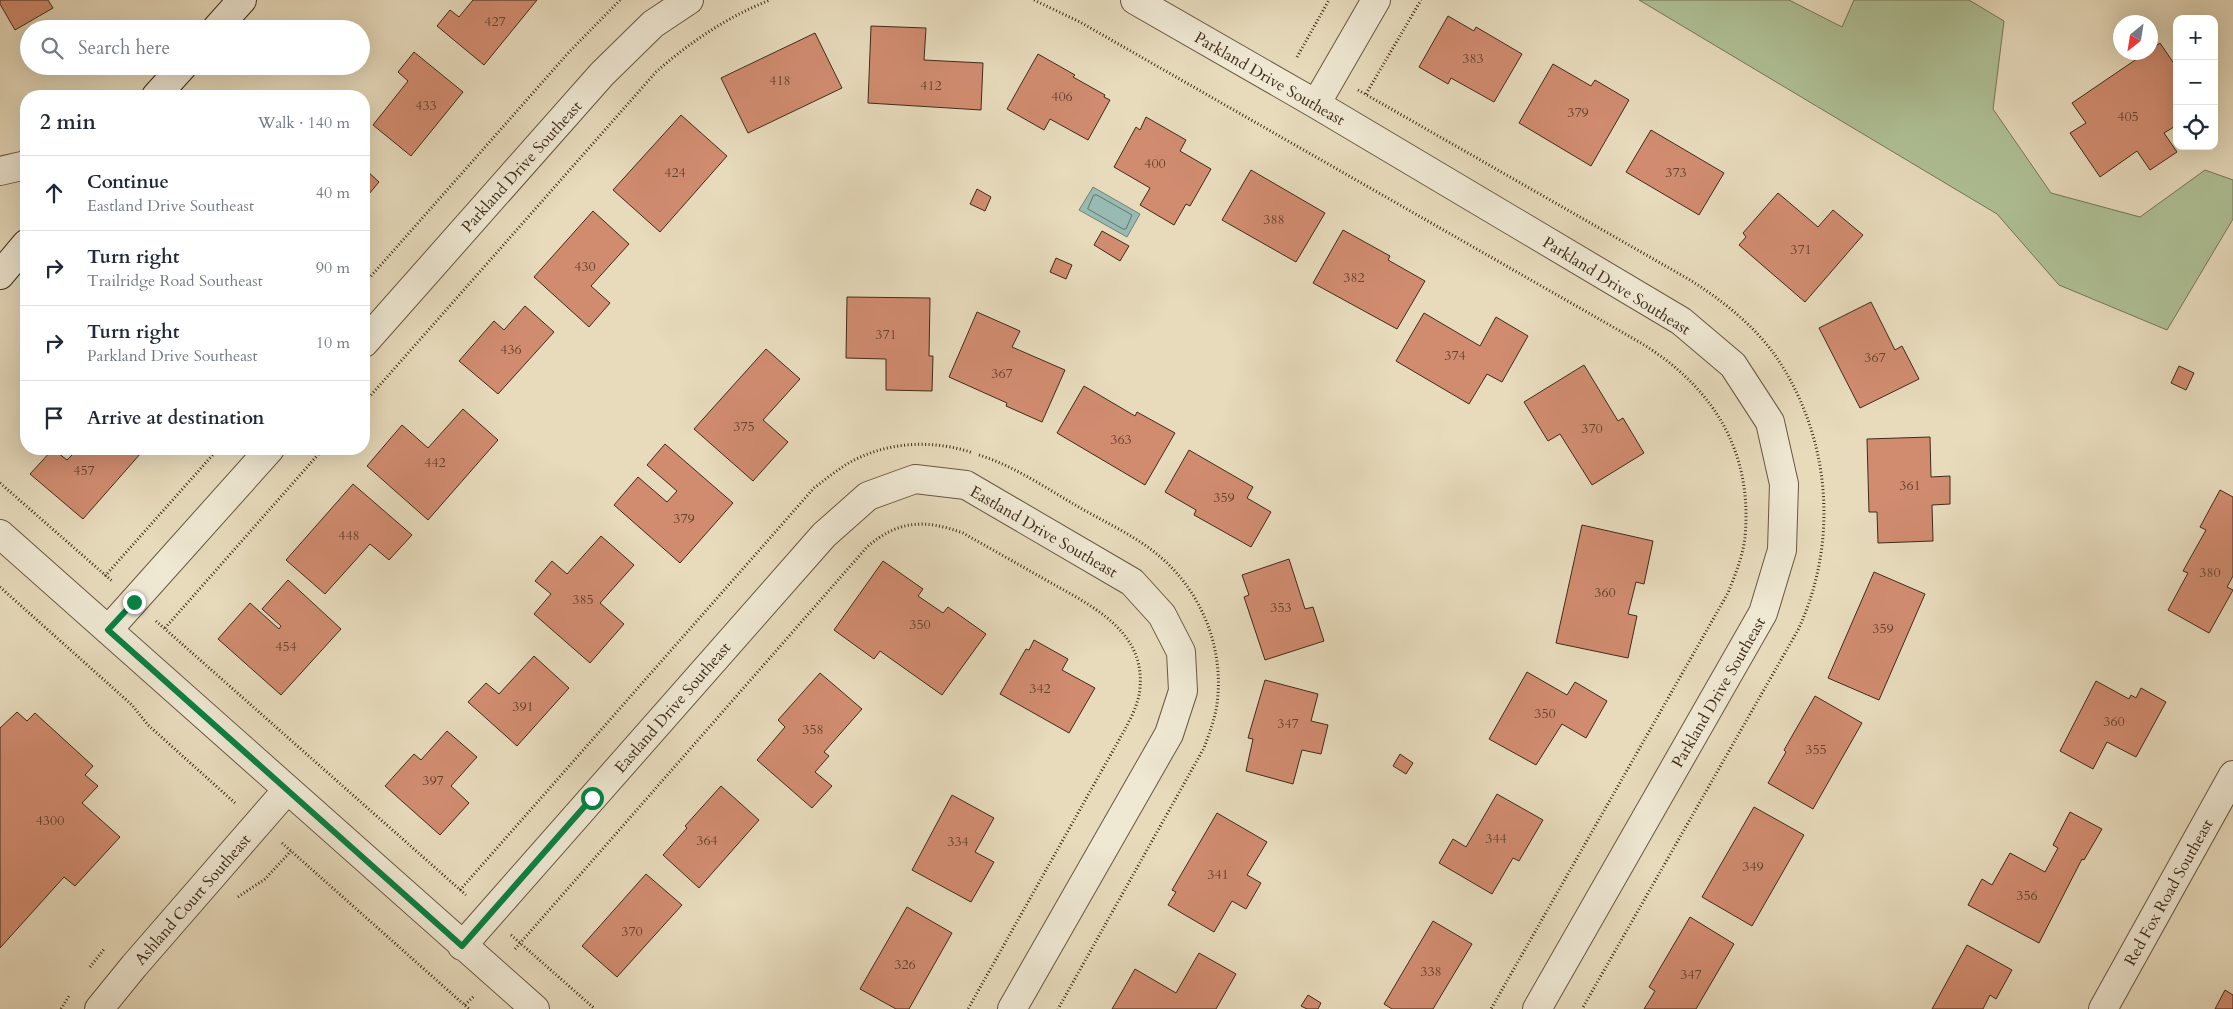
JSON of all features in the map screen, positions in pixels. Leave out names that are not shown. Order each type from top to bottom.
[{"type":"street","points":[[224,20],[242,0]]},
{"type":"street","name":"Parkland Drive Southeast","points":[[370,336],[602,74],[653,24],[689,0]]},
{"type":"street","name":"Parkland Drive Southeast","points":[[1135,0],[1316,104],[1681,321],[1734,365],[1770,422],[1784,484],[1782,550],[1763,613],[1537,1009]]},
{"type":"street","points":[[1316,104],[1376,0]]},
{"type":"street","points":[[161,90],[174,75]]},
{"type":"street","points":[[0,171],[20,166]]},
{"type":"street","points":[[0,275],[20,251]]},
{"type":"street","points":[[108,630],[265,455]]},
{"type":"street","name":"Eastland Drive Southeast","points":[[462,946],[824,534],[868,496],[915,479],[966,485],[1132,582],[1162,615],[1181,652],[1183,691],[1169,734],[1012,1009]]},
{"type":"street","points":[[0,534],[535,1009]]},
{"type":"street","name":"Red Fox Road Southeast","points":[[2103,1009],[2233,774]]},
{"type":"street","name":"Ashland Court Southeast","points":[[99,1009],[287,790]]},
{"type":"path","points":[[370,277],[570,51],[620,0]]},
{"type":"path","points":[[370,396],[656,72],[706,33],[770,0]]},
{"type":"path","points":[[1034,0],[1080,22],[1662,356],[1691,380],[1725,427],[1736,453],[1743,481],[1746,505],[1745,539],[1728,593],[1491,1009]]},
{"type":"path","points":[[1294,62],[1329,0]]},
{"type":"path","points":[[1362,101],[1420,0]]},
{"type":"path","points":[[1354,87],[1690,280],[1730,309],[1751,328],[1776,357],[1798,397],[1811,427],[1823,485],[1823,540],[1818,577],[1808,610],[1582,1009]]},
{"type":"path","points":[[460,890],[814,488],[855,460],[883,450],[907,445],[933,444],[959,448],[987,457],[1019,473],[1149,547],[1187,585],[1199,604],[1210,629],[1216,653],[1217,705],[1204,748],[1058,1009]]},
{"type":"path","points":[[105,576],[213,455]]},
{"type":"path","points":[[165,628],[318,455]]},
{"type":"path","points":[[0,483],[115,584]]},
{"type":"path","points":[[512,952],[867,547],[878,538],[907,524],[942,525],[971,537],[1086,602],[1115,623],[1129,642],[1138,664],[1140,689],[1135,710],[1124,731],[968,1009]]},
{"type":"path","points":[[0,587],[132,704],[148,725],[241,808]]},
{"type":"path","points":[[154,619],[470,899]]},
{"type":"path","points":[[275,838],[469,1009]]},
{"type":"path","points":[[509,933],[595,1009]]},
{"type":"path","points":[[465,1006],[478,992]]},
{"type":"green space","points":[[1639,0],[1789,0],[1842,27],[1854,0],[1969,0],[2004,21],[1993,109],[2051,193],[2140,217],[2205,170],[2233,180],[2233,219],[2167,330],[2059,285],[1997,214]]},
{"type":"water","points":[[1093,187],[1140,214],[1127,237],[1079,210]]},
{"type":"building","points":[[0,0],[48,0],[53,8],[32,20],[20,20],[20,27],[15,30],[0,4]]},
{"type":"building","points":[[473,0],[537,0],[484,65],[437,26],[450,10],[459,17]]},
{"type":"building","points":[[1448,16],[1474,31],[1476,27],[1522,54],[1494,102],[1451,78],[1448,84],[1419,67]]},
{"type":"building","points":[[871,26],[926,28],[924,60],[983,63],[981,110],[868,103]]},
{"type":"building","points":[[815,33],[842,88],[748,133],[721,78]]},
{"type":"building","points":[[2160,43],[2173,62],[2173,127],[2164,133],[2173,146],[2173,150],[2177,152],[2150,170],[2137,151],[2100,177],[2070,133],[2086,123],[2072,103],[2135,60],[2158,60],[2158,44]]},
{"type":"building","points":[[414,52],[463,92],[411,156],[373,125],[408,81],[398,72]]},
{"type":"building","points":[[1038,54],[1075,75],[1073,77],[1105,95],[1104,97],[1110,100],[1088,140],[1050,119],[1044,130],[1007,109]]},
{"type":"building","points":[[1553,64],[1591,86],[1595,80],[1629,100],[1591,166],[1519,123]]},
{"type":"building","points":[[681,115],[727,156],[660,232],[613,190]]},
{"type":"building","points":[[1146,117],[1186,140],[1180,151],[1211,169],[1190,206],[1186,204],[1174,225],[1140,205],[1150,188],[1114,167],[1136,127],[1140,130]]},
{"type":"building","points":[[1651,130],[1724,173],[1699,215],[1626,172]]},
{"type":"building","points":[[1251,170],[1325,213],[1296,262],[1222,220]]},
{"type":"building","points":[[370,174],[379,182],[370,193]]},
{"type":"building","points":[[977,189],[991,197],[985,211],[970,204]]},
{"type":"building","points":[[1778,193],[1818,227],[1833,210],[1863,235],[1805,302],[1739,245],[1746,237],[1743,233]]},
{"type":"building","points":[[593,211],[629,244],[591,286],[610,303],[589,327],[534,277]]},
{"type":"building","points":[[1343,230],[1390,256],[1388,260],[1425,281],[1397,329],[1313,283]]},
{"type":"building","points":[[1102,231],[1129,246],[1120,261],[1094,245]]},
{"type":"building","points":[[1056,258],[1072,265],[1066,279],[1050,272]]},
{"type":"building","points":[[847,297],[930,298],[929,356],[933,356],[932,391],[886,390],[886,359],[846,358]]},
{"type":"building","points":[[1871,302],[1895,350],[1902,346],[1919,379],[1860,408],[1819,328]]},
{"type":"building","points":[[525,306],[554,332],[498,394],[459,361],[494,321],[504,330]]},
{"type":"building","points":[[977,312],[1020,331],[1012,347],[1065,370],[1042,422],[1006,406],[1007,403],[949,377]]},
{"type":"building","points":[[1424,313],[1480,346],[1496,317],[1528,336],[1502,382],[1487,374],[1469,404],[1396,361]]},
{"type":"building","points":[[766,349],[800,379],[763,420],[788,442],[753,481],[694,429]]},
{"type":"building","points":[[1584,365],[1618,421],[1623,418],[1644,453],[1592,485],[1560,434],[1548,441],[1524,402]]},
{"type":"building","points":[[2179,366],[2194,373],[2186,390],[2171,383]]},
{"type":"building","points":[[1084,386],[1135,416],[1137,412],[1175,433],[1145,485],[1057,433]]},
{"type":"building","points":[[463,409],[498,440],[428,520],[367,466],[402,425],[428,448]]},
{"type":"building","points":[[1930,437],[1931,477],[1950,476],[1950,504],[1932,505],[1933,541],[1878,543],[1877,512],[1869,512],[1867,439]]},
{"type":"building","points":[[665,444],[733,503],[680,563],[614,505],[638,477],[667,502],[677,491],[647,465]]},
{"type":"building","points":[[1189,450],[1253,487],[1247,498],[1271,512],[1251,547],[1194,515],[1196,510],[1165,492]]},
{"type":"building","points":[[47,455],[61,455],[67,460],[72,455],[139,455],[83,519],[30,474]]},
{"type":"building","points":[[353,484],[412,535],[389,560],[370,544],[325,594],[286,560]]},
{"type":"building","points":[[2220,490],[2233,497],[2233,576],[2227,587],[2233,590],[2209,633],[2168,610],[2188,573],[2183,571],[2206,530],[2200,527]]},
{"type":"building","points":[[1582,525],[1653,541],[1644,584],[1636,582],[1628,614],[1637,616],[1628,658],[1556,643]]},
{"type":"building","points":[[601,536],[634,565],[600,603],[624,624],[590,663],[534,614],[551,594],[535,581],[552,561],[567,574]]},
{"type":"building","points":[[1289,559],[1305,609],[1313,607],[1324,641],[1265,660],[1244,597],[1249,595],[1242,575]]},
{"type":"building","points":[[883,561],[923,589],[918,596],[943,613],[948,607],[986,634],[942,695],[880,651],[874,659],[834,630]]},
{"type":"building","points":[[1874,572],[1925,594],[1879,700],[1828,678]]},
{"type":"building","points":[[288,580],[341,629],[281,695],[218,639],[250,603],[279,629],[281,626],[262,609]]},
{"type":"building","points":[[1034,640],[1068,659],[1062,670],[1095,688],[1069,733],[1000,694],[1026,649],[1029,650]]},
{"type":"building","points":[[534,656],[569,688],[517,746],[468,702],[486,683],[499,694]]},
{"type":"building","points":[[1527,672],[1567,695],[1575,682],[1607,701],[1586,738],[1562,724],[1536,765],[1489,739]]},
{"type":"building","points":[[820,673],[862,709],[824,752],[829,756],[815,772],[832,786],[812,808],[757,760],[785,727],[778,720]]},
{"type":"building","points":[[1265,680],[1318,694],[1311,721],[1328,725],[1321,754],[1302,750],[1293,784],[1246,771],[1253,739],[1248,738]]},
{"type":"building","points":[[2096,681],[2129,699],[2131,695],[2136,698],[2141,688],[2166,702],[2136,757],[2107,742],[2093,769],[2060,751]]},
{"type":"building","points":[[1815,696],[1862,723],[1813,809],[1768,783],[1786,752],[1784,750]]},
{"type":"building","points":[[17,712],[27,721],[35,713],[93,766],[85,775],[98,786],[82,803],[120,837],[75,886],[64,877],[0,948],[0,728]]},
{"type":"building","points":[[447,731],[477,757],[451,786],[469,803],[440,835],[385,786],[414,754],[421,760]]},
{"type":"building","points":[[1400,754],[1413,763],[1406,774],[1393,766]]},
{"type":"building","points":[[721,786],[759,820],[699,888],[663,855],[687,828],[685,826]]},
{"type":"building","points":[[1497,794],[1543,820],[1519,861],[1513,858],[1492,894],[1439,863],[1453,839],[1466,847]]},
{"type":"building","points":[[952,795],[994,818],[975,852],[994,862],[971,902],[912,870]]},
{"type":"building","points":[[1754,807],[1804,835],[1752,926],[1702,897]]},
{"type":"building","points":[[2070,812],[2102,829],[2084,860],[2082,859],[2039,943],[1968,905],[1982,879],[1992,885],[2010,853],[2045,872],[2058,848],[2053,845]]},
{"type":"building","points":[[1217,813],[1267,842],[1247,875],[1261,883],[1246,909],[1232,901],[1214,932],[1168,905],[1176,892],[1172,890]]},
{"type":"building","points":[[646,874],[682,905],[617,977],[582,946]]},
{"type":"building","points":[[907,907],[952,933],[909,1009],[896,1009],[860,989]]},
{"type":"building","points":[[1690,917],[1734,944],[1696,1009],[1644,1009],[1655,991],[1649,987]]},
{"type":"building","points":[[1433,921],[1472,944],[1433,1009],[1392,1009],[1384,1004]]},
{"type":"building","points":[[1967,945],[2012,970],[1996,999],[1990,995],[1983,1009],[1932,1009]]},
{"type":"building","points":[[1199,953],[1236,974],[1216,1009],[1112,1009],[1135,969],[1176,993]]},
{"type":"building","points":[[2225,990],[2233,995],[2233,1009],[2215,1009]]},
{"type":"building","points":[[1308,995],[1321,1003],[1318,1009],[1307,1009],[1301,1006]]},
{"type":"route","points":[[134,602],[108,630],[462,946],[592,798]]}]
